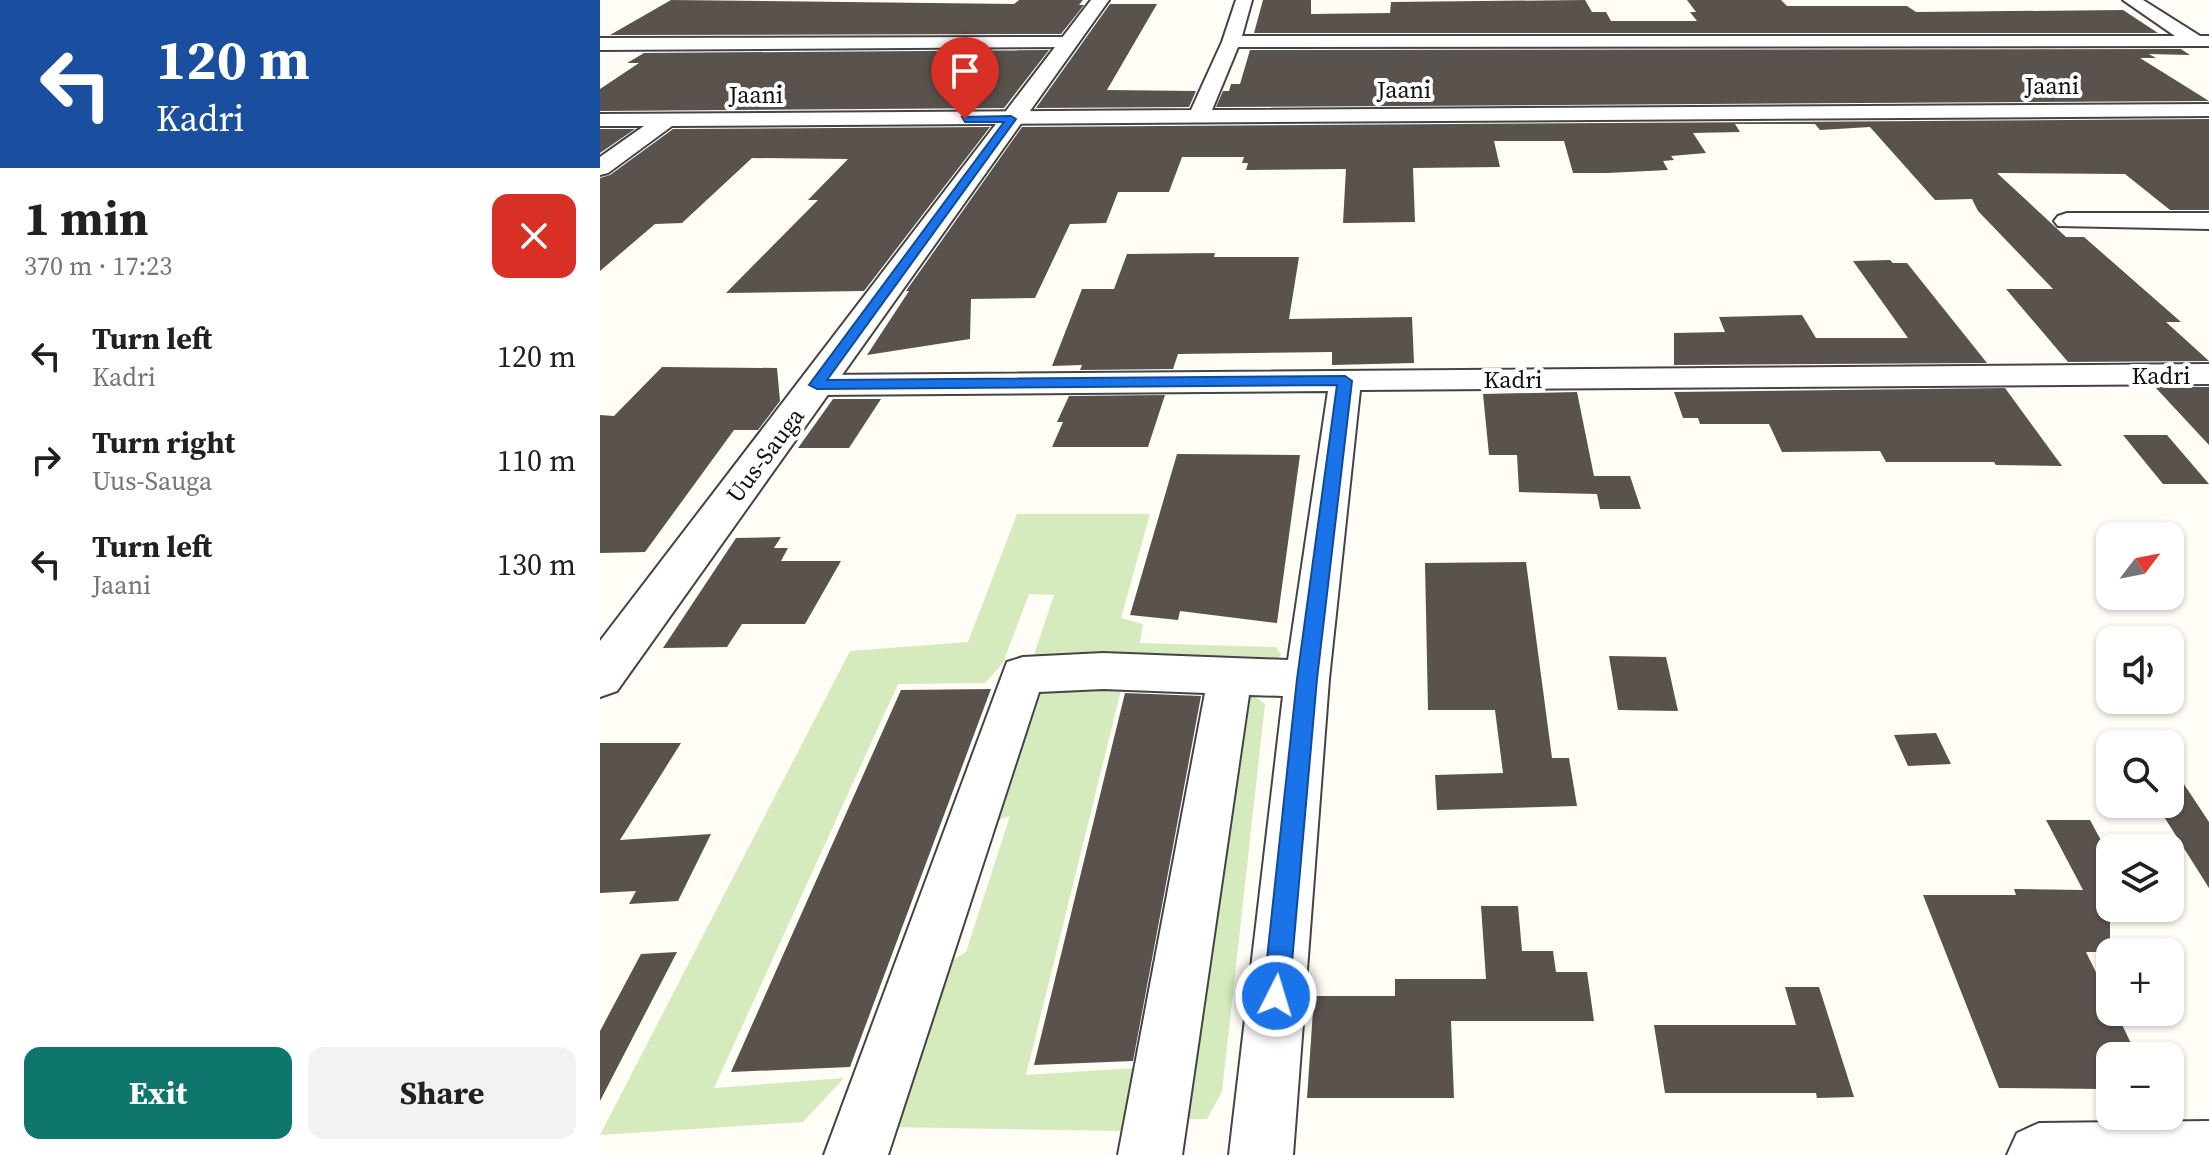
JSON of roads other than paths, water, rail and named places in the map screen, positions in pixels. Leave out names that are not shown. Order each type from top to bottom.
[{"type":"street","name":"Uus-Sauga","points":[[600,677],[1100,0]]},
{"type":"street","points":[[1199,116],[1231,42],[1244,0]]},
{"type":"street","points":[[2131,0],[2204,44]]},
{"type":"street","points":[[1231,42],[2204,44]]},
{"type":"street","points":[[600,44],[1068,43]]},
{"type":"street","name":"Jaani","points":[[600,120],[2209,110]]},
{"type":"street","points":[[600,168],[665,121]]},
{"type":"street","points":[[2067,221],[2209,221]]},
{"type":"street","name":"Kadri","points":[[817,385],[2209,374]]},
{"type":"street","points":[[1261,1155],[1307,679],[1345,381]]},
{"type":"street","points":[[856,1155],[1023,675],[1103,671],[1307,679]]},
{"type":"street","points":[[1150,1155],[1230,676]]},
{"type":"street","points":[[2039,1155],[2209,1153]]}]
